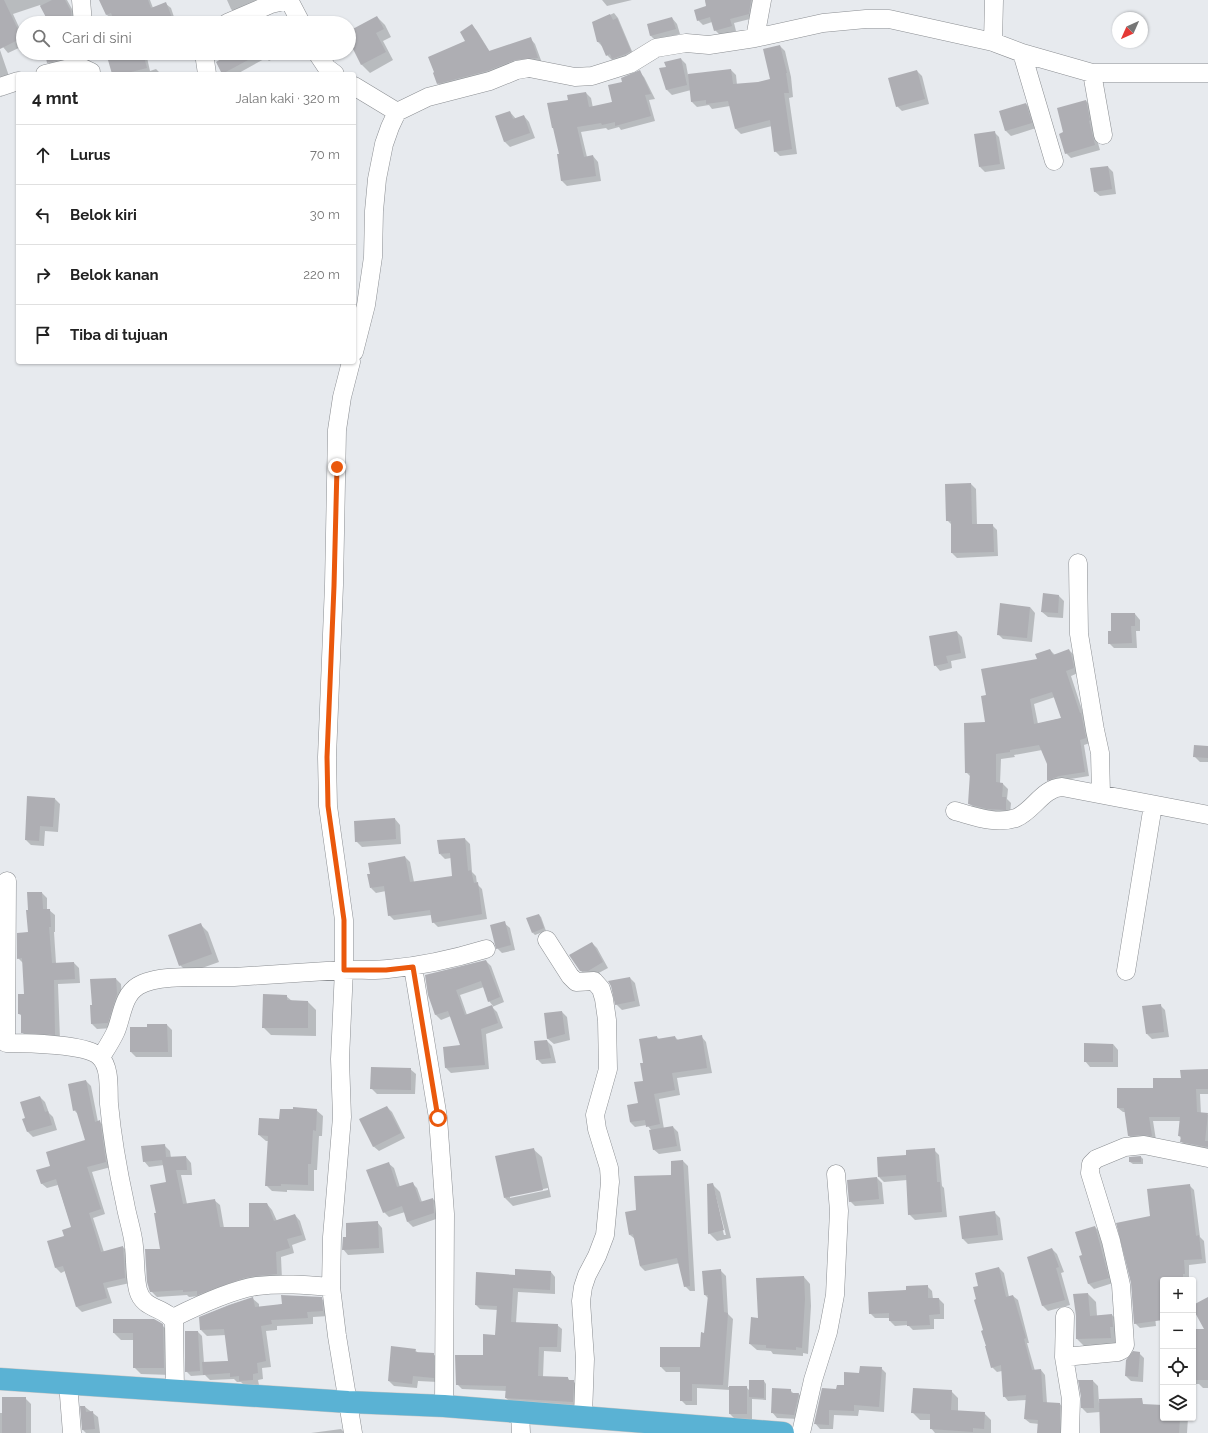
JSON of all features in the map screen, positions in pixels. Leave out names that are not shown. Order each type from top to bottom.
[{"type":"highway","points":[[0,1379],[348,1402],[444,1406],[520,1423],[582,1416],[670,1428],[783,1433]]},
{"type":"street","points":[[81,0],[82,16]]},
{"type":"street","points":[[243,16],[271,4],[288,0],[297,16]]},
{"type":"street","points":[[755,38],[762,0]]},
{"type":"street","points":[[993,42],[994,0]]},
{"type":"street","points":[[356,344],[366,305],[373,258],[374,211],[377,179],[384,144],[397,112],[428,97],[490,81],[517,70],[528,68],[575,76],[592,76],[630,64],[656,48],[686,43],[709,45],[755,38],[823,23],[866,18],[889,19],[993,42],[1022,53],[1092,73],[1208,73]]},
{"type":"street","points":[[1022,53],[1054,161]]},
{"type":"street","points":[[88,60],[91,72]]},
{"type":"street","points":[[205,60],[208,72]]},
{"type":"street","points":[[321,60],[332,72]]},
{"type":"street","points":[[53,72],[78,66],[89,72]]},
{"type":"street","points":[[1092,73],[1103,135]]},
{"type":"street","points":[[0,87],[16,83]]},
{"type":"street","points":[[356,87],[397,112]]},
{"type":"street","points":[[350,364],[342,397],[337,430],[334,586],[327,757],[330,819],[344,920],[344,970],[340,1059],[342,1117],[332,1238],[331,1286],[337,1336],[353,1433]]},
{"type":"street","points":[[1078,563],[1079,634],[1100,753],[1101,794]]},
{"type":"street","points":[[955,811],[987,820],[1005,820],[1017,817],[1056,787],[1101,794],[1208,815]]},
{"type":"street","points":[[1126,971],[1152,805]]},
{"type":"street","points":[[7,881],[3,1044],[52,1044],[94,1052],[101,1057],[105,1064],[110,1119],[124,1202],[133,1239],[138,1290],[140,1298],[147,1304],[173,1318],[175,1391]]},
{"type":"street","points":[[547,940],[570,976],[576,982],[594,981],[601,989],[607,1020],[608,1069],[595,1115],[597,1128],[609,1168],[610,1182],[605,1235],[583,1287],[582,1301],[585,1359],[582,1416]]},
{"type":"street","points":[[101,1057],[115,1033],[129,994],[138,986],[153,980],[344,970],[386,970],[413,967],[453,959],[486,949]]},
{"type":"street","points":[[413,967],[438,1118],[445,1214],[444,1406]]},
{"type":"street","points":[[1064,1357],[1118,1352],[1122,1350],[1125,1345],[1121,1285],[1111,1241],[1090,1173],[1091,1164],[1096,1159],[1125,1147],[1144,1145],[1208,1158]]},
{"type":"street","points":[[801,1433],[813,1380],[828,1332],[835,1295],[839,1211],[836,1174]]},
{"type":"street","points":[[173,1318],[186,1311],[238,1291],[256,1286],[295,1284],[331,1286]]},
{"type":"street","points":[[1065,1316],[1064,1357],[1070,1399],[1070,1433]]},
{"type":"street","points":[[68,1383],[72,1433]]},
{"type":"building","points":[[0,0],[4,0],[16,25],[16,41],[0,49]]},
{"type":"building","points":[[52,0],[65,0],[71,11],[71,16],[45,16],[40,6]]},
{"type":"building","points":[[99,0],[148,0],[151,8],[166,2],[171,16],[112,16],[111,13],[106,15]]},
{"type":"building","points":[[705,0],[751,0],[749,14],[730,19],[732,26],[714,31],[710,17],[697,21],[694,10],[706,6]]},
{"type":"building","points":[[610,14],[613,20],[617,18],[631,51],[612,59],[610,54],[606,56],[600,42],[597,42],[592,22]]},
{"type":"building","points":[[377,16],[384,29],[376,33],[386,52],[361,65],[356,55],[356,27]]},
{"type":"building","points":[[672,17],[676,29],[650,36],[647,24]]},
{"type":"building","points":[[472,24],[489,51],[531,37],[538,58],[515,60],[487,71],[437,84],[428,57],[465,41],[460,32]]},
{"type":"building","points":[[780,45],[787,73],[789,93],[784,93],[792,149],[774,152],[770,120],[735,129],[728,101],[706,104],[706,100],[691,102],[688,74],[731,69],[733,84],[758,82],[770,79],[763,49]]},
{"type":"building","points":[[681,58],[687,85],[666,90],[659,68],[666,67],[664,62]]},
{"type":"building","points":[[46,60],[59,60],[47,63]]},
{"type":"building","points":[[108,60],[145,60],[147,68],[131,72],[111,72]]},
{"type":"building","points":[[219,60],[248,60],[226,72],[221,72],[216,62]]},
{"type":"building","points":[[640,70],[651,94],[645,95],[651,116],[615,126],[615,122],[602,125],[601,123],[577,127],[584,157],[593,155],[596,176],[561,181],[557,154],[559,154],[547,103],[568,100],[567,95],[586,92],[589,107],[612,102],[608,85],[622,82],[621,78]]},
{"type":"building","points":[[917,70],[925,99],[896,107],[888,78]]},
{"type":"building","points":[[1086,100],[1095,145],[1065,154],[1059,134],[1063,132],[1057,108]]},
{"type":"building","points":[[1026,103],[1032,123],[1005,131],[999,111]]},
{"type":"building","points":[[510,111],[513,119],[524,115],[530,133],[504,142],[495,116]]},
{"type":"building","points":[[995,131],[1000,164],[979,167],[974,134]]},
{"type":"building","points":[[1108,166],[1112,189],[1094,192],[1090,168]]},
{"type":"building","points":[[971,483],[972,524],[993,524],[994,552],[951,553],[951,521],[946,521],[945,484]]},
{"type":"building","points":[[1043,593],[1059,595],[1058,613],[1041,612]]},
{"type":"building","points":[[1000,603],[1030,607],[1027,638],[997,635]]},
{"type":"building","points":[[1111,613],[1135,613],[1135,626],[1131,626],[1132,643],[1108,644],[1108,631],[1111,631]]},
{"type":"building","points":[[957,631],[961,653],[946,656],[948,663],[934,666],[929,636]]},
{"type":"building","points":[[1050,649],[1053,655],[1069,649],[1074,668],[1066,671],[1081,713],[1086,738],[1080,740],[1085,772],[1059,776],[1047,781],[1047,764],[1039,745],[1010,750],[1010,752],[996,754],[996,782],[1003,783],[1002,797],[1006,797],[1006,810],[987,809],[968,804],[970,773],[965,773],[964,723],[985,722],[981,696],[986,695],[981,669],[1037,659],[1035,654]],"holes":[[[1052,692],[1061,718],[1034,724],[1030,699]]]},
{"type":"building","points":[[1194,745],[1208,746],[1208,758],[1193,757]]},
{"type":"building","points":[[27,796],[55,798],[53,827],[40,826],[39,841],[25,840]]},
{"type":"building","points":[[395,818],[396,839],[355,842],[354,821]]},
{"type":"building","points":[[465,838],[468,871],[471,870],[474,883],[478,882],[482,914],[432,923],[430,910],[388,916],[384,886],[370,888],[367,874],[370,874],[368,863],[405,856],[410,882],[452,876],[450,853],[439,854],[437,840]]},
{"type":"building","points":[[27,892],[42,892],[43,909],[50,909],[51,927],[49,927],[52,963],[74,962],[75,979],[54,980],[55,1035],[21,1033],[21,1014],[18,1014],[18,994],[24,994],[22,958],[17,959],[17,933],[28,932],[26,910],[28,910]]},
{"type":"building","points":[[539,914],[544,928],[532,933],[526,918]]},
{"type":"building","points":[[505,921],[511,945],[496,949],[490,925]]},
{"type":"building","points":[[201,923],[212,954],[179,966],[168,935]]},
{"type":"building","points":[[592,942],[603,962],[588,971],[580,971],[569,955]]},
{"type":"building","points":[[486,960],[500,997],[488,1002],[481,981],[456,990],[465,1015],[492,1005],[498,1023],[481,1029],[485,1065],[445,1068],[443,1047],[460,1045],[448,1011],[435,1015],[428,995],[425,975]]},
{"type":"building","points":[[630,977],[635,1001],[615,1005],[611,986],[608,981]]},
{"type":"building","points":[[116,978],[117,994],[108,1023],[91,1024],[90,1005],[92,1005],[90,979]]},
{"type":"building","points":[[263,994],[287,995],[287,1000],[308,1001],[308,1028],[262,1028]]},
{"type":"building","points":[[1161,1004],[1164,1032],[1146,1034],[1142,1006]]},
{"type":"building","points":[[562,1011],[565,1034],[547,1039],[544,1013]]},
{"type":"building","points":[[147,1024],[167,1024],[168,1052],[130,1052],[130,1027],[147,1027]]},
{"type":"building","points":[[702,1035],[707,1068],[672,1073],[675,1090],[654,1094],[660,1124],[646,1127],[645,1120],[630,1122],[627,1105],[638,1103],[634,1082],[643,1081],[640,1063],[643,1063],[639,1039],[657,1036],[657,1039],[675,1036],[676,1040]]},
{"type":"building","points":[[547,1040],[551,1058],[536,1060],[534,1041]]},
{"type":"building","points":[[1084,1043],[1113,1044],[1113,1062],[1084,1062]]},
{"type":"building","points":[[371,1067],[411,1068],[411,1090],[370,1089]]},
{"type":"building","points":[[1208,1069],[1208,1089],[1196,1089],[1197,1112],[1208,1113],[1205,1141],[1208,1141],[1208,1147],[1180,1142],[1181,1136],[1178,1136],[1180,1117],[1149,1117],[1152,1136],[1128,1136],[1124,1108],[1117,1108],[1117,1088],[1153,1088],[1153,1078],[1181,1078],[1180,1070]]},
{"type":"building","points":[[86,1080],[95,1122],[100,1120],[106,1162],[87,1167],[101,1209],[89,1213],[101,1252],[123,1246],[125,1278],[103,1283],[107,1298],[76,1307],[63,1266],[55,1268],[47,1241],[64,1236],[62,1230],[71,1227],[56,1179],[41,1184],[36,1170],[50,1166],[46,1152],[85,1140],[76,1110],[73,1111],[68,1084]]},
{"type":"building","points":[[40,1096],[45,1112],[48,1111],[52,1125],[27,1132],[22,1119],[25,1118],[20,1102]]},
{"type":"building","points":[[387,1106],[401,1133],[373,1147],[359,1119]]},
{"type":"building","points":[[293,1107],[317,1109],[316,1131],[313,1130],[311,1164],[308,1164],[308,1185],[281,1184],[281,1186],[265,1186],[268,1136],[258,1135],[259,1118],[279,1119],[280,1109],[293,1109]]},
{"type":"building","points":[[673,1126],[677,1146],[653,1150],[649,1130]]},
{"type":"building","points":[[165,1144],[166,1157],[186,1156],[187,1170],[176,1170],[183,1204],[215,1199],[220,1227],[249,1227],[249,1203],[267,1203],[274,1221],[295,1214],[302,1235],[287,1239],[290,1248],[276,1252],[277,1274],[244,1278],[197,1295],[197,1291],[183,1292],[183,1290],[150,1292],[147,1282],[145,1249],[160,1249],[154,1213],[156,1213],[150,1185],[166,1182],[162,1160],[143,1162],[141,1146]]},
{"type":"building","points":[[534,1148],[543,1190],[504,1198],[495,1156]]},
{"type":"building","points":[[935,1148],[937,1182],[940,1182],[942,1212],[908,1215],[906,1175],[878,1177],[877,1157],[906,1155],[906,1150]]},
{"type":"building","points":[[1141,1156],[1141,1162],[1129,1162],[1129,1157]]},
{"type":"building","points":[[683,1160],[690,1286],[684,1287],[677,1258],[640,1266],[633,1234],[629,1235],[625,1212],[636,1210],[634,1176],[671,1175],[671,1161]]},
{"type":"building","points":[[389,1162],[397,1187],[413,1182],[420,1202],[433,1198],[434,1213],[407,1222],[402,1206],[383,1213],[366,1170]]},
{"type":"building","points":[[877,1177],[879,1199],[849,1202],[847,1180]]},
{"type":"building","points":[[713,1183],[724,1230],[708,1234],[707,1184]]},
{"type":"building","points":[[1190,1184],[1196,1236],[1199,1235],[1202,1259],[1184,1260],[1185,1274],[1183,1274],[1183,1277],[1160,1277],[1160,1320],[1134,1324],[1131,1283],[1116,1223],[1150,1216],[1147,1189]]},
{"type":"building","points":[[995,1211],[998,1235],[962,1239],[959,1216]]},
{"type":"building","points":[[378,1221],[379,1248],[342,1250],[343,1237],[346,1237],[346,1223]]},
{"type":"building","points":[[1095,1226],[1109,1278],[1088,1284],[1079,1256],[1082,1255],[1075,1232]]},
{"type":"building","points":[[1052,1248],[1059,1267],[1056,1268],[1065,1300],[1042,1306],[1027,1257]]},
{"type":"building","points":[[999,1267],[1006,1297],[1013,1295],[1026,1338],[1024,1339],[1032,1370],[1041,1369],[1043,1402],[1060,1403],[1060,1433],[1037,1433],[1038,1420],[1024,1419],[1026,1395],[1003,1397],[1001,1365],[991,1368],[981,1331],[983,1330],[974,1300],[976,1299],[973,1287],[978,1286],[975,1273]]},
{"type":"building","points":[[515,1269],[551,1271],[550,1290],[513,1288],[511,1322],[558,1324],[557,1347],[539,1347],[538,1376],[568,1377],[568,1380],[574,1380],[573,1402],[505,1398],[506,1386],[456,1385],[455,1355],[483,1355],[483,1334],[495,1335],[497,1306],[475,1305],[476,1272],[515,1275]]},
{"type":"building","points":[[721,1269],[724,1312],[728,1313],[723,1385],[692,1384],[692,1401],[680,1401],[680,1367],[660,1367],[660,1347],[700,1347],[701,1332],[704,1333],[708,1295],[704,1295],[702,1271]]},
{"type":"building","points":[[804,1276],[805,1299],[802,1348],[796,1347],[796,1350],[766,1348],[766,1345],[749,1344],[751,1317],[758,1318],[756,1278]]},
{"type":"building","points":[[928,1285],[928,1298],[939,1298],[940,1314],[929,1315],[930,1325],[907,1326],[907,1321],[889,1321],[889,1313],[869,1314],[868,1292],[906,1290],[906,1286]]},
{"type":"building","points":[[1088,1293],[1090,1316],[1112,1314],[1113,1327],[1110,1327],[1111,1338],[1076,1339],[1076,1316],[1073,1294]]},
{"type":"building","points":[[281,1295],[322,1297],[323,1311],[307,1312],[308,1318],[271,1320],[272,1324],[261,1326],[266,1361],[257,1363],[258,1373],[253,1374],[253,1380],[239,1381],[239,1376],[230,1377],[230,1373],[203,1375],[202,1362],[228,1361],[224,1329],[200,1330],[199,1317],[253,1297],[255,1307],[282,1304]]},
{"type":"building","points":[[1208,1297],[1208,1380],[1196,1380],[1196,1329],[1204,1329],[1196,1314],[1196,1303]]},
{"type":"building","points":[[113,1319],[154,1319],[163,1324],[164,1368],[133,1368],[133,1333],[113,1333]]},
{"type":"building","points":[[185,1331],[198,1331],[200,1371],[185,1372]]},
{"type":"building","points":[[391,1346],[416,1349],[415,1352],[434,1353],[434,1378],[413,1376],[412,1384],[388,1381]]},
{"type":"building","points":[[1133,1351],[1140,1352],[1138,1377],[1125,1376],[1126,1360]]},
{"type":"building","points":[[860,1366],[882,1367],[879,1407],[854,1405],[854,1411],[829,1410],[829,1425],[814,1424],[822,1388],[836,1389],[837,1385],[844,1385],[844,1372],[859,1373]]},
{"type":"building","points":[[749,1380],[764,1380],[764,1398],[749,1397]]},
{"type":"building","points":[[1078,1380],[1093,1380],[1094,1408],[1081,1408]]},
{"type":"building","points":[[729,1386],[747,1386],[747,1414],[729,1414]]},
{"type":"building","points":[[772,1388],[791,1389],[791,1393],[799,1393],[794,1415],[771,1413]]},
{"type":"building","points":[[913,1388],[952,1390],[951,1410],[985,1412],[984,1429],[973,1428],[973,1432],[930,1429],[930,1414],[911,1413]]},
{"type":"building","points":[[2,1397],[26,1397],[26,1433],[2,1433]]},
{"type":"building","points":[[1142,1398],[1143,1404],[1160,1405],[1160,1421],[1180,1421],[1179,1433],[1100,1433],[1099,1399]]},
{"type":"building","points":[[80,1406],[85,1406],[86,1412],[93,1411],[95,1429],[82,1430]]},
{"type":"route","points":[[337,467],[327,757],[328,806],[344,920],[344,970],[386,970],[413,967],[438,1118]]}]
